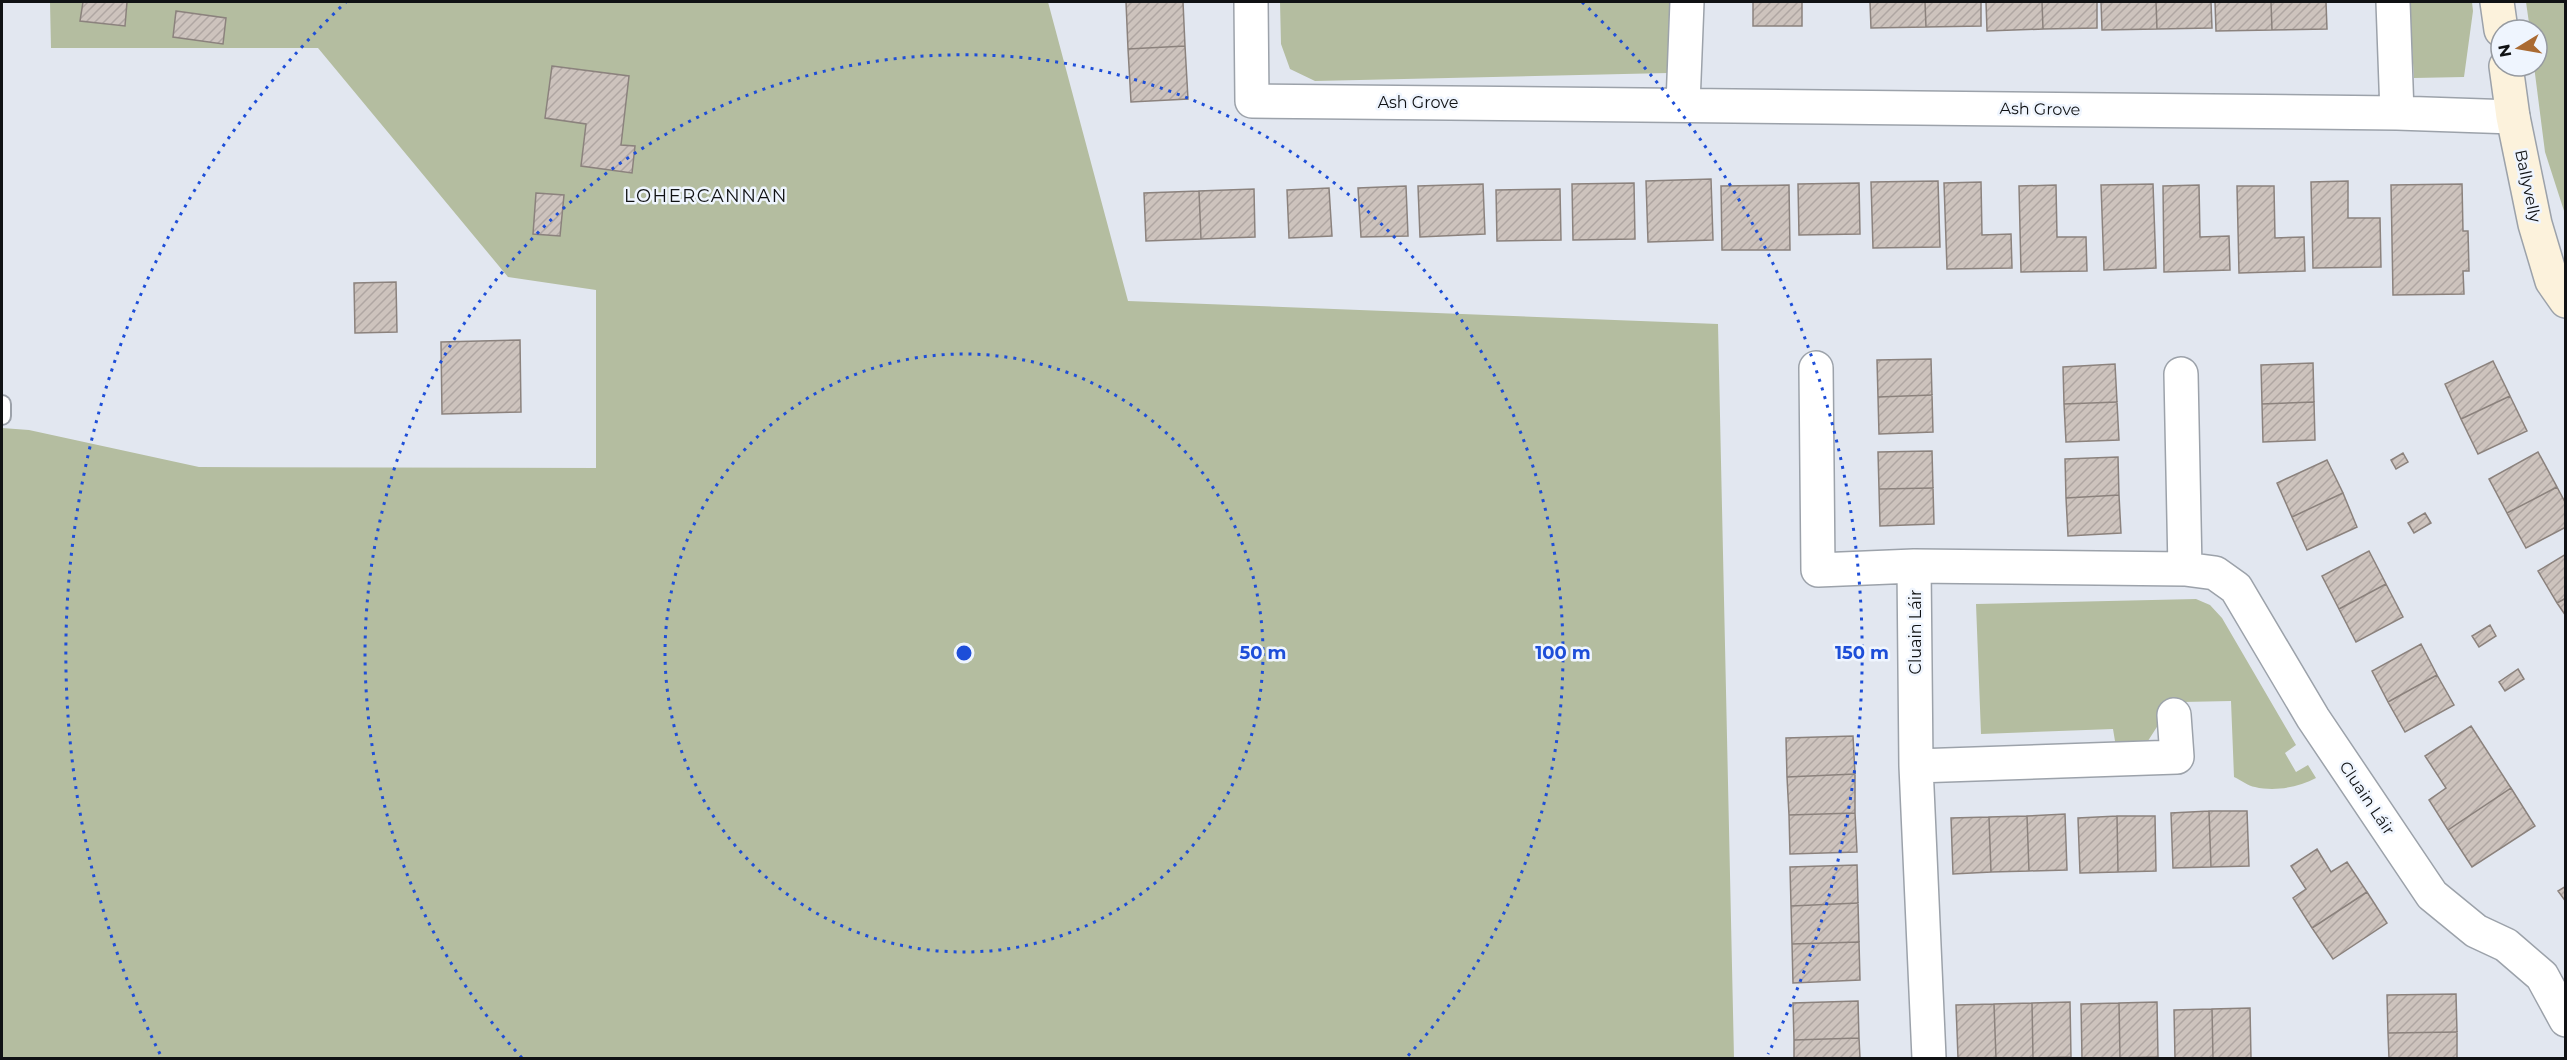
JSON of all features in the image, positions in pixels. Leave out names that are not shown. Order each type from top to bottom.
[{"type":"street","name":"Ash Grove","points":[[1251,2],[1252,101],[2397,113],[2513,117]]},
{"type":"street","points":[[1683,104],[1687,2]]},
{"type":"street","points":[[2393,2],[2397,113]]},
{"type":"street","points":[[2497,2],[2499,18]]},
{"type":"street","name":"Ballyvelly","points":[[2508,78],[2513,117],[2535,224],[2552,281],[2565,301]]},
{"type":"street","name":"Cluain Láir","points":[[1816,368],[1818,570],[1914,566],[2185,569],[2215,573],[2236,588],[2313,718],[2432,895],[2476,931],[2506,945],[2542,976],[2565,1020]]},
{"type":"street","points":[[2181,374],[2185,569]]},
{"type":"street","name":"Cluain Láir","points":[[1914,566],[1916,766],[1929,1059]]},
{"type":"street","points":[[1916,766],[2176,757],[2174,715]]},
{"type":"lane","points":[[2,404],[2,417]]},
{"type":"green space","points":[[50,2],[1048,2],[1128,301],[1718,324],[1734,1058],[2,1058],[2,428],[29,430],[199,467],[596,468],[596,290],[508,277],[318,48],[51,48]]},
{"type":"green space","points":[[1280,2],[1670,2],[1668,73],[1315,81],[1290,69],[1281,44]]},
{"type":"green space","points":[[2409,2],[2472,2],[2473,11],[2464,77],[2414,78]]},
{"type":"green space","points":[[2526,2],[2565,2],[2565,214],[2545,152],[2536,78],[2549,78],[2549,18],[2528,18]]},
{"type":"green space","points":[[2196,599],[2210,605],[2222,618],[2296,745],[2285,753],[2296,772],[2308,765],[2316,778],[2295,786],[2271,789],[2252,786],[2234,777],[2231,701],[2182,702],[2162,719],[2146,744],[2116,747],[2113,729],[1981,734],[1976,604]]},
{"type":"building","points":[[83,2],[127,2],[125,26],[80,21]]},
{"type":"building","points":[[1126,2],[1183,2],[1185,46],[1128,49]]},
{"type":"building","points":[[1753,2],[1802,2],[1802,26],[1753,26]]},
{"type":"building","points":[[1870,2],[1925,2],[1926,27],[1871,28]]},
{"type":"building","points":[[1925,2],[1981,2],[1981,26],[1926,27]]},
{"type":"building","points":[[1986,2],[2042,2],[2043,29],[1987,31]]},
{"type":"building","points":[[2042,2],[2097,2],[2097,28],[2043,29]]},
{"type":"building","points":[[2101,2],[2156,2],[2157,29],[2102,30]]},
{"type":"building","points":[[2156,2],[2211,2],[2212,28],[2157,29]]},
{"type":"building","points":[[2215,2],[2271,2],[2272,30],[2216,31]]},
{"type":"building","points":[[2271,2],[2326,2],[2327,29],[2272,30]]},
{"type":"building","points":[[176,11],[226,18],[223,44],[173,37]]},
{"type":"building","points":[[1185,46],[1188,99],[1131,102],[1128,49]]},
{"type":"building","points":[[552,66],[629,76],[621,145],[635,146],[632,173],[581,166],[586,124],[545,118]]},
{"type":"building","points":[[1711,179],[1713,240],[1648,242],[1646,181]]},
{"type":"building","points":[[1938,181],[1940,247],[1873,248],[1871,182]]},
{"type":"building","points":[[2348,181],[2348,218],[2380,218],[2381,267],[2313,268],[2311,182]]},
{"type":"building","points":[[1981,182],[1982,235],[2011,234],[2012,268],[1947,269],[1944,183]]},
{"type":"building","points":[[1634,183],[1635,239],[1573,240],[1572,184]]},
{"type":"building","points":[[1859,183],[1860,234],[1799,235],[1798,184]]},
{"type":"building","points":[[1483,184],[1485,234],[1420,237],[1418,186]]},
{"type":"building","points":[[2153,184],[2156,268],[2104,270],[2101,185]]},
{"type":"building","points":[[2462,184],[2463,231],[2468,231],[2469,271],[2463,271],[2464,294],[2393,295],[2391,185]]},
{"type":"building","points":[[1789,185],[1790,250],[1722,250],[1721,186]]},
{"type":"building","points":[[2056,185],[2057,237],[2086,237],[2087,271],[2021,272],[2019,186]]},
{"type":"building","points":[[2199,185],[2200,237],[2229,236],[2230,270],[2164,272],[2163,186]]},
{"type":"building","points":[[1406,186],[1408,236],[1361,237],[1358,188]]},
{"type":"building","points":[[2237,186],[2274,186],[2275,238],[2304,237],[2305,271],[2239,273]]},
{"type":"building","points":[[1329,188],[1332,236],[1289,238],[1287,190]]},
{"type":"building","points":[[1254,189],[1255,237],[1201,239],[1199,191]]},
{"type":"building","points":[[1560,189],[1561,240],[1497,241],[1496,190]]},
{"type":"building","points":[[1199,191],[1201,239],[1146,241],[1144,193]]},
{"type":"building","points":[[536,193],[564,195],[560,236],[533,234]]},
{"type":"building","points":[[396,282],[397,332],[355,333],[354,283]]},
{"type":"building","points":[[520,340],[521,412],[442,414],[441,342]]},
{"type":"building","points":[[1931,359],[1932,395],[1878,397],[1877,360]]},
{"type":"building","points":[[2493,361],[2510,396],[2461,419],[2445,384]]},
{"type":"building","points":[[2313,363],[2314,402],[2262,404],[2261,365]]},
{"type":"building","points":[[2115,364],[2117,402],[2064,404],[2063,367]]},
{"type":"building","points":[[1932,395],[1933,432],[1879,434],[1878,397]]},
{"type":"building","points":[[2510,396],[2527,431],[2478,454],[2461,419]]},
{"type":"building","points":[[2117,402],[2119,440],[2066,442],[2064,404]]},
{"type":"building","points":[[2314,402],[2315,440],[2263,442],[2262,404]]},
{"type":"building","points":[[1932,451],[1933,488],[1879,489],[1878,452]]},
{"type":"building","points":[[2538,452],[2557,487],[2507,513],[2489,479]]},
{"type":"building","points":[[2403,453],[2408,462],[2396,469],[2391,460]]},
{"type":"building","points":[[2118,457],[2119,495],[2066,498],[2065,459]]},
{"type":"building","points":[[2327,460],[2343,493],[2292,517],[2277,483]]},
{"type":"building","points":[[2557,487],[2566,504],[2566,527],[2526,548],[2507,513]]},
{"type":"building","points":[[1933,488],[1934,524],[1880,526],[1879,489]]},
{"type":"building","points":[[2343,493],[2357,527],[2307,550],[2292,517]]},
{"type":"building","points":[[2119,495],[2121,533],[2068,536],[2066,498]]},
{"type":"building","points":[[2425,513],[2431,523],[2414,533],[2408,523]]},
{"type":"building","points":[[2369,551],[2386,584],[2339,609],[2322,576]]},
{"type":"building","points":[[2566,554],[2566,598],[2557,603],[2538,571]]},
{"type":"building","points":[[2386,584],[2403,617],[2356,642],[2339,609]]},
{"type":"building","points":[[2566,598],[2566,616],[2557,603]]},
{"type":"building","points":[[2490,625],[2496,636],[2479,647],[2472,636]]},
{"type":"building","points":[[2421,644],[2437,675],[2388,702],[2372,671]]},
{"type":"building","points":[[2518,669],[2524,679],[2505,691],[2499,682]]},
{"type":"building","points":[[2437,675],[2454,705],[2405,732],[2388,702]]},
{"type":"building","points":[[2471,726],[2511,788],[2448,830],[2429,800],[2446,788],[2425,756]]},
{"type":"building","points":[[1853,736],[1855,774],[1787,777],[1786,738]]},
{"type":"building","points":[[1855,774],[1855,813],[1789,815],[1787,777]]},
{"type":"building","points":[[2511,788],[2535,826],[2472,867],[2448,830]]},
{"type":"building","points":[[2209,811],[2247,811],[2249,866],[2211,867]]},
{"type":"building","points":[[2209,811],[2211,867],[2173,868],[2171,813]]},
{"type":"building","points":[[1855,813],[1857,852],[1790,854],[1789,815]]},
{"type":"building","points":[[2065,814],[2067,870],[2029,871],[2027,816]]},
{"type":"building","points":[[2027,816],[2029,871],[1991,872],[1989,817]]},
{"type":"building","points":[[2117,816],[2155,816],[2156,871],[2118,872]]},
{"type":"building","points":[[2117,816],[2118,872],[2080,873],[2078,818]]},
{"type":"building","points":[[1989,817],[1991,872],[1953,874],[1951,818]]},
{"type":"building","points":[[2317,849],[2331,872],[2347,862],[2367,892],[2312,928],[2293,898],[2306,889],[2291,866]]},
{"type":"building","points":[[1857,865],[1858,903],[1791,906],[1790,867]]},
{"type":"building","points":[[2566,886],[2566,902],[2558,891]]},
{"type":"building","points":[[2367,892],[2387,923],[2333,959],[2312,928]]},
{"type":"building","points":[[1858,903],[1859,942],[1792,944],[1791,906]]},
{"type":"building","points":[[1859,942],[1860,980],[1793,983],[1792,944]]},
{"type":"building","points":[[2456,994],[2457,1032],[2388,1033],[2387,995]]},
{"type":"building","points":[[1858,1001],[1859,1038],[1794,1040],[1793,1003]]},
{"type":"building","points":[[2070,1002],[2071,1057],[2033,1058],[2032,1003]]},
{"type":"building","points":[[2157,1002],[2158,1057],[2120,1058],[2119,1003]]},
{"type":"building","points":[[2032,1003],[2033,1058],[1996,1058],[1994,1004]]},
{"type":"building","points":[[2119,1003],[2120,1058],[2082,1058],[2081,1004]]},
{"type":"building","points":[[1994,1004],[1996,1058],[1958,1058],[1956,1005]]},
{"type":"building","points":[[2250,1008],[2251,1058],[2213,1058],[2212,1009]]},
{"type":"building","points":[[2212,1009],[2213,1058],[2175,1058],[2174,1010]]},
{"type":"building","points":[[2457,1032],[2457,1058],[2389,1058],[2388,1033]]},
{"type":"building","points":[[1859,1038],[1860,1058],[1794,1058],[1794,1040]]},
{"type":"district","name":"LOHERCANNAN","points":[[706,196]]}]
